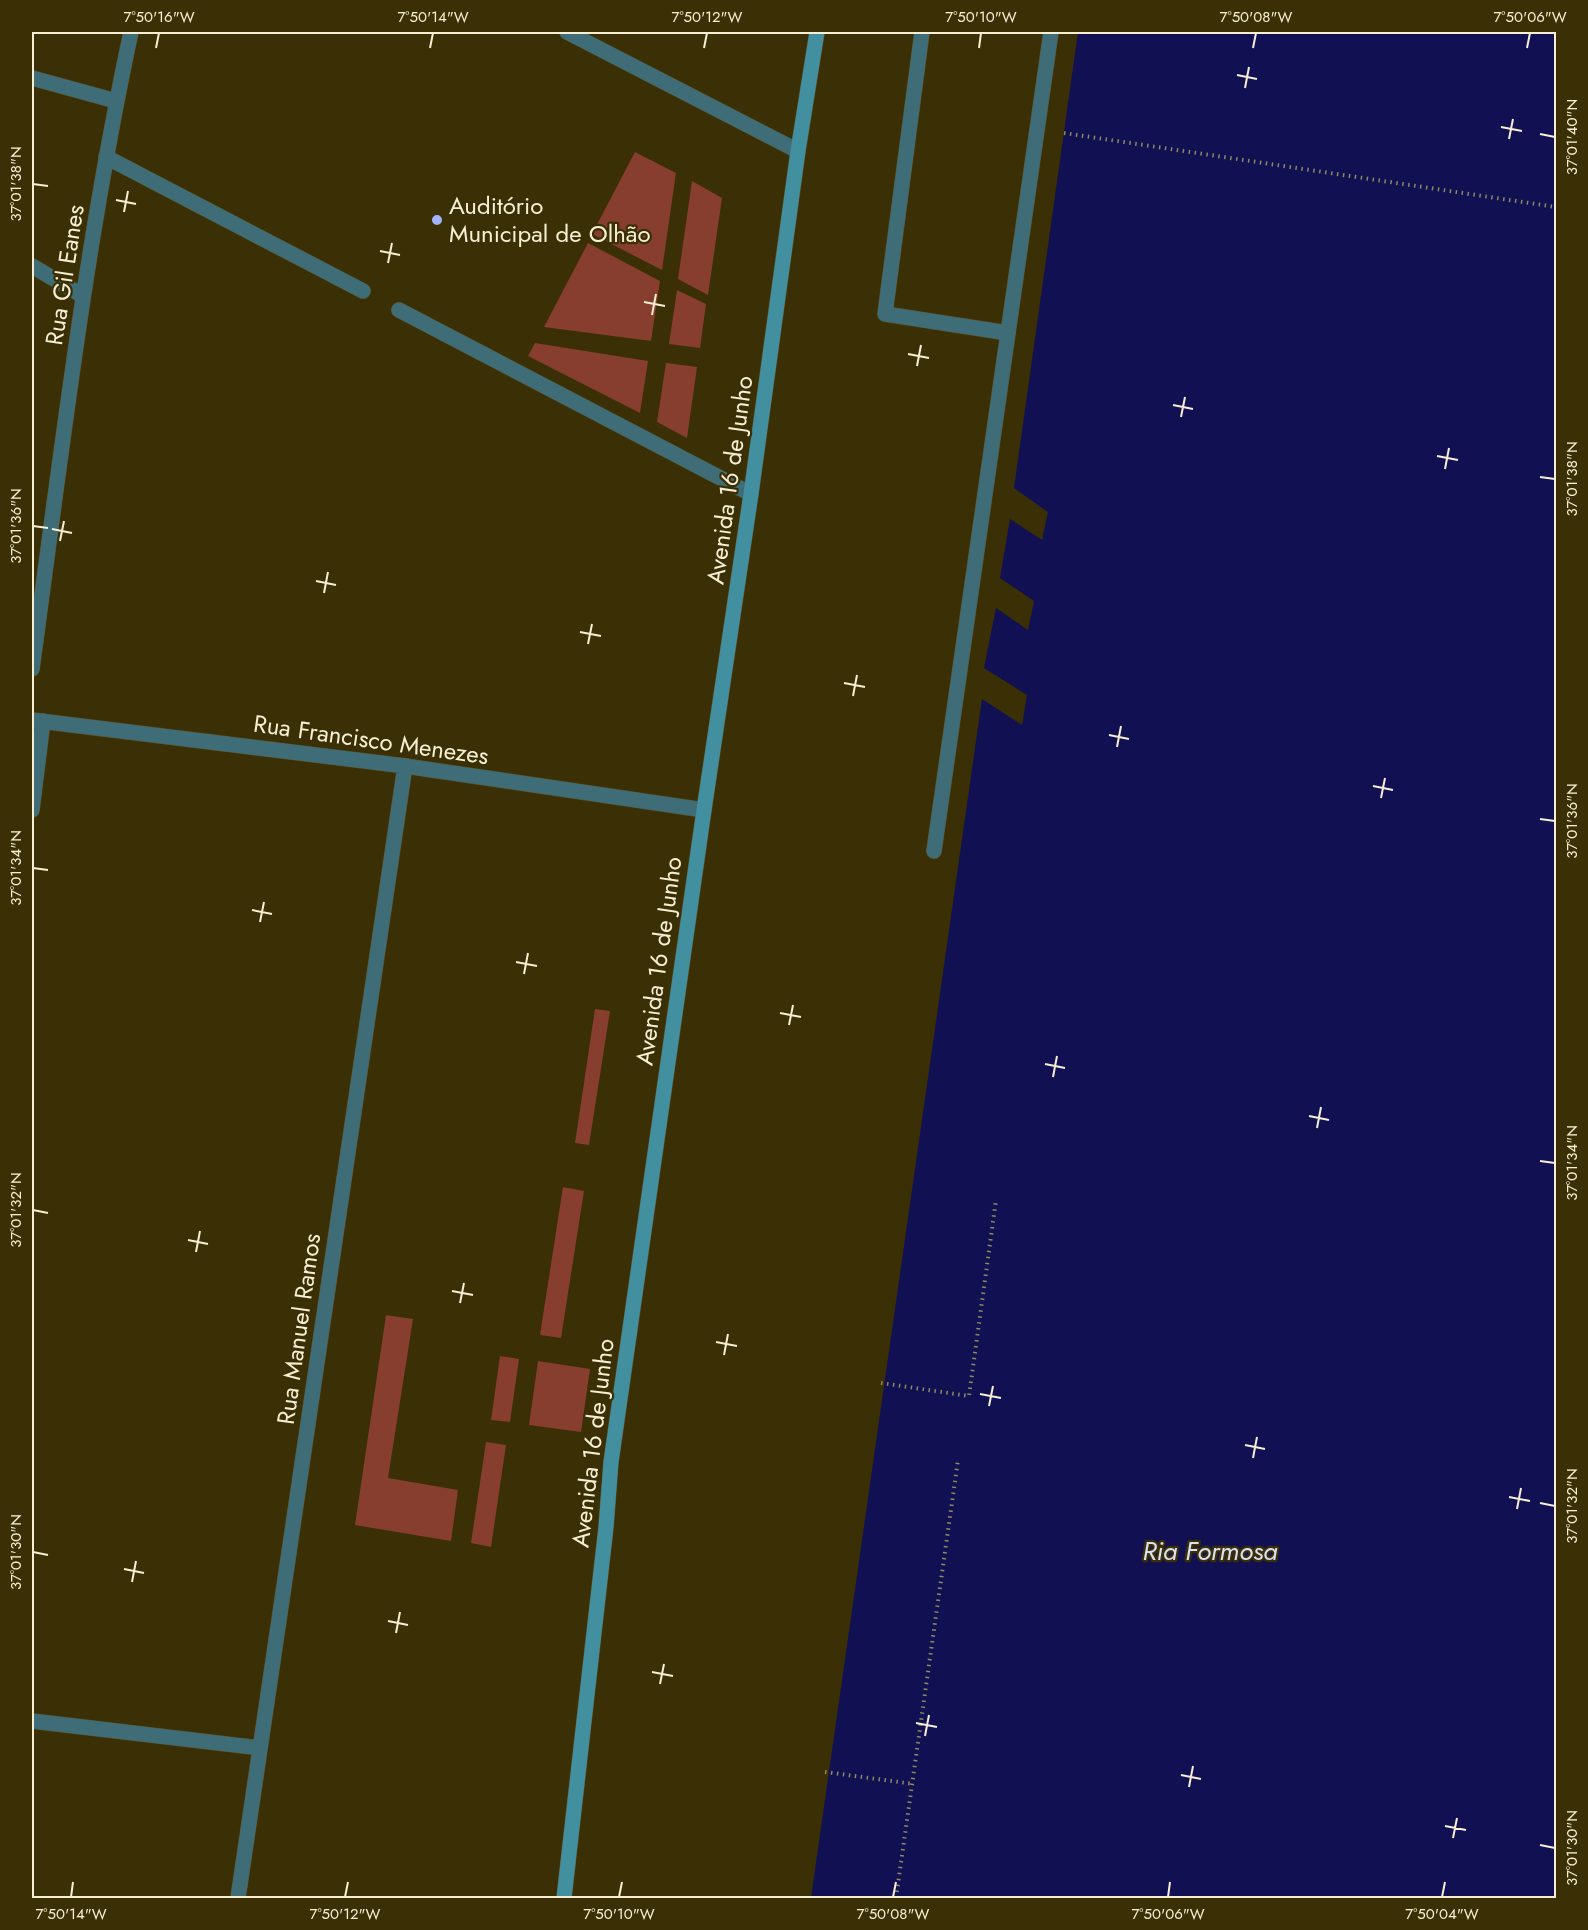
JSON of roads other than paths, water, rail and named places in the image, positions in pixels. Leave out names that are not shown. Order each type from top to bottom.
[{"type":"main road","name":"Avenida 16 de Junho","points":[[564,1899],[606,1527],[611,1462],[751,494],[798,151],[817,32]]},
{"type":"street","name":"Rua Gil Eanes","points":[[32,669],[83,296],[116,101],[131,32]]},
{"type":"street","points":[[570,32],[798,151]]},
{"type":"street","points":[[922,32],[885,314],[1008,333]]},
{"type":"street","points":[[934,851],[1051,32]]},
{"type":"street","points":[[32,78],[116,101]]},
{"type":"street","points":[[106,157],[363,291]]},
{"type":"street","points":[[32,266],[83,296]]},
{"type":"street","points":[[399,310],[751,494]]},
{"type":"street","points":[[32,810],[37,720]]},
{"type":"street","name":"Rua Francisco Menezes","points":[[37,720],[405,766],[704,810]]},
{"type":"street","name":"Rua Manuel Ramos","points":[[238,1899],[405,766]]},
{"type":"street","points":[[32,1721],[260,1748]]},
{"type":"water","name":"Ria Formosa","points":[[1078,32],[1556,32],[1556,1898],[811,1898],[982,699],[1022,725],[1027,695],[984,668],[996,608],[1028,630],[1034,601],[1000,578],[1010,519],[1042,540],[1048,512],[1014,488]]},
{"type":"place","name":"Auditório Municipal de Olhão","points":[[437,220]]}]
